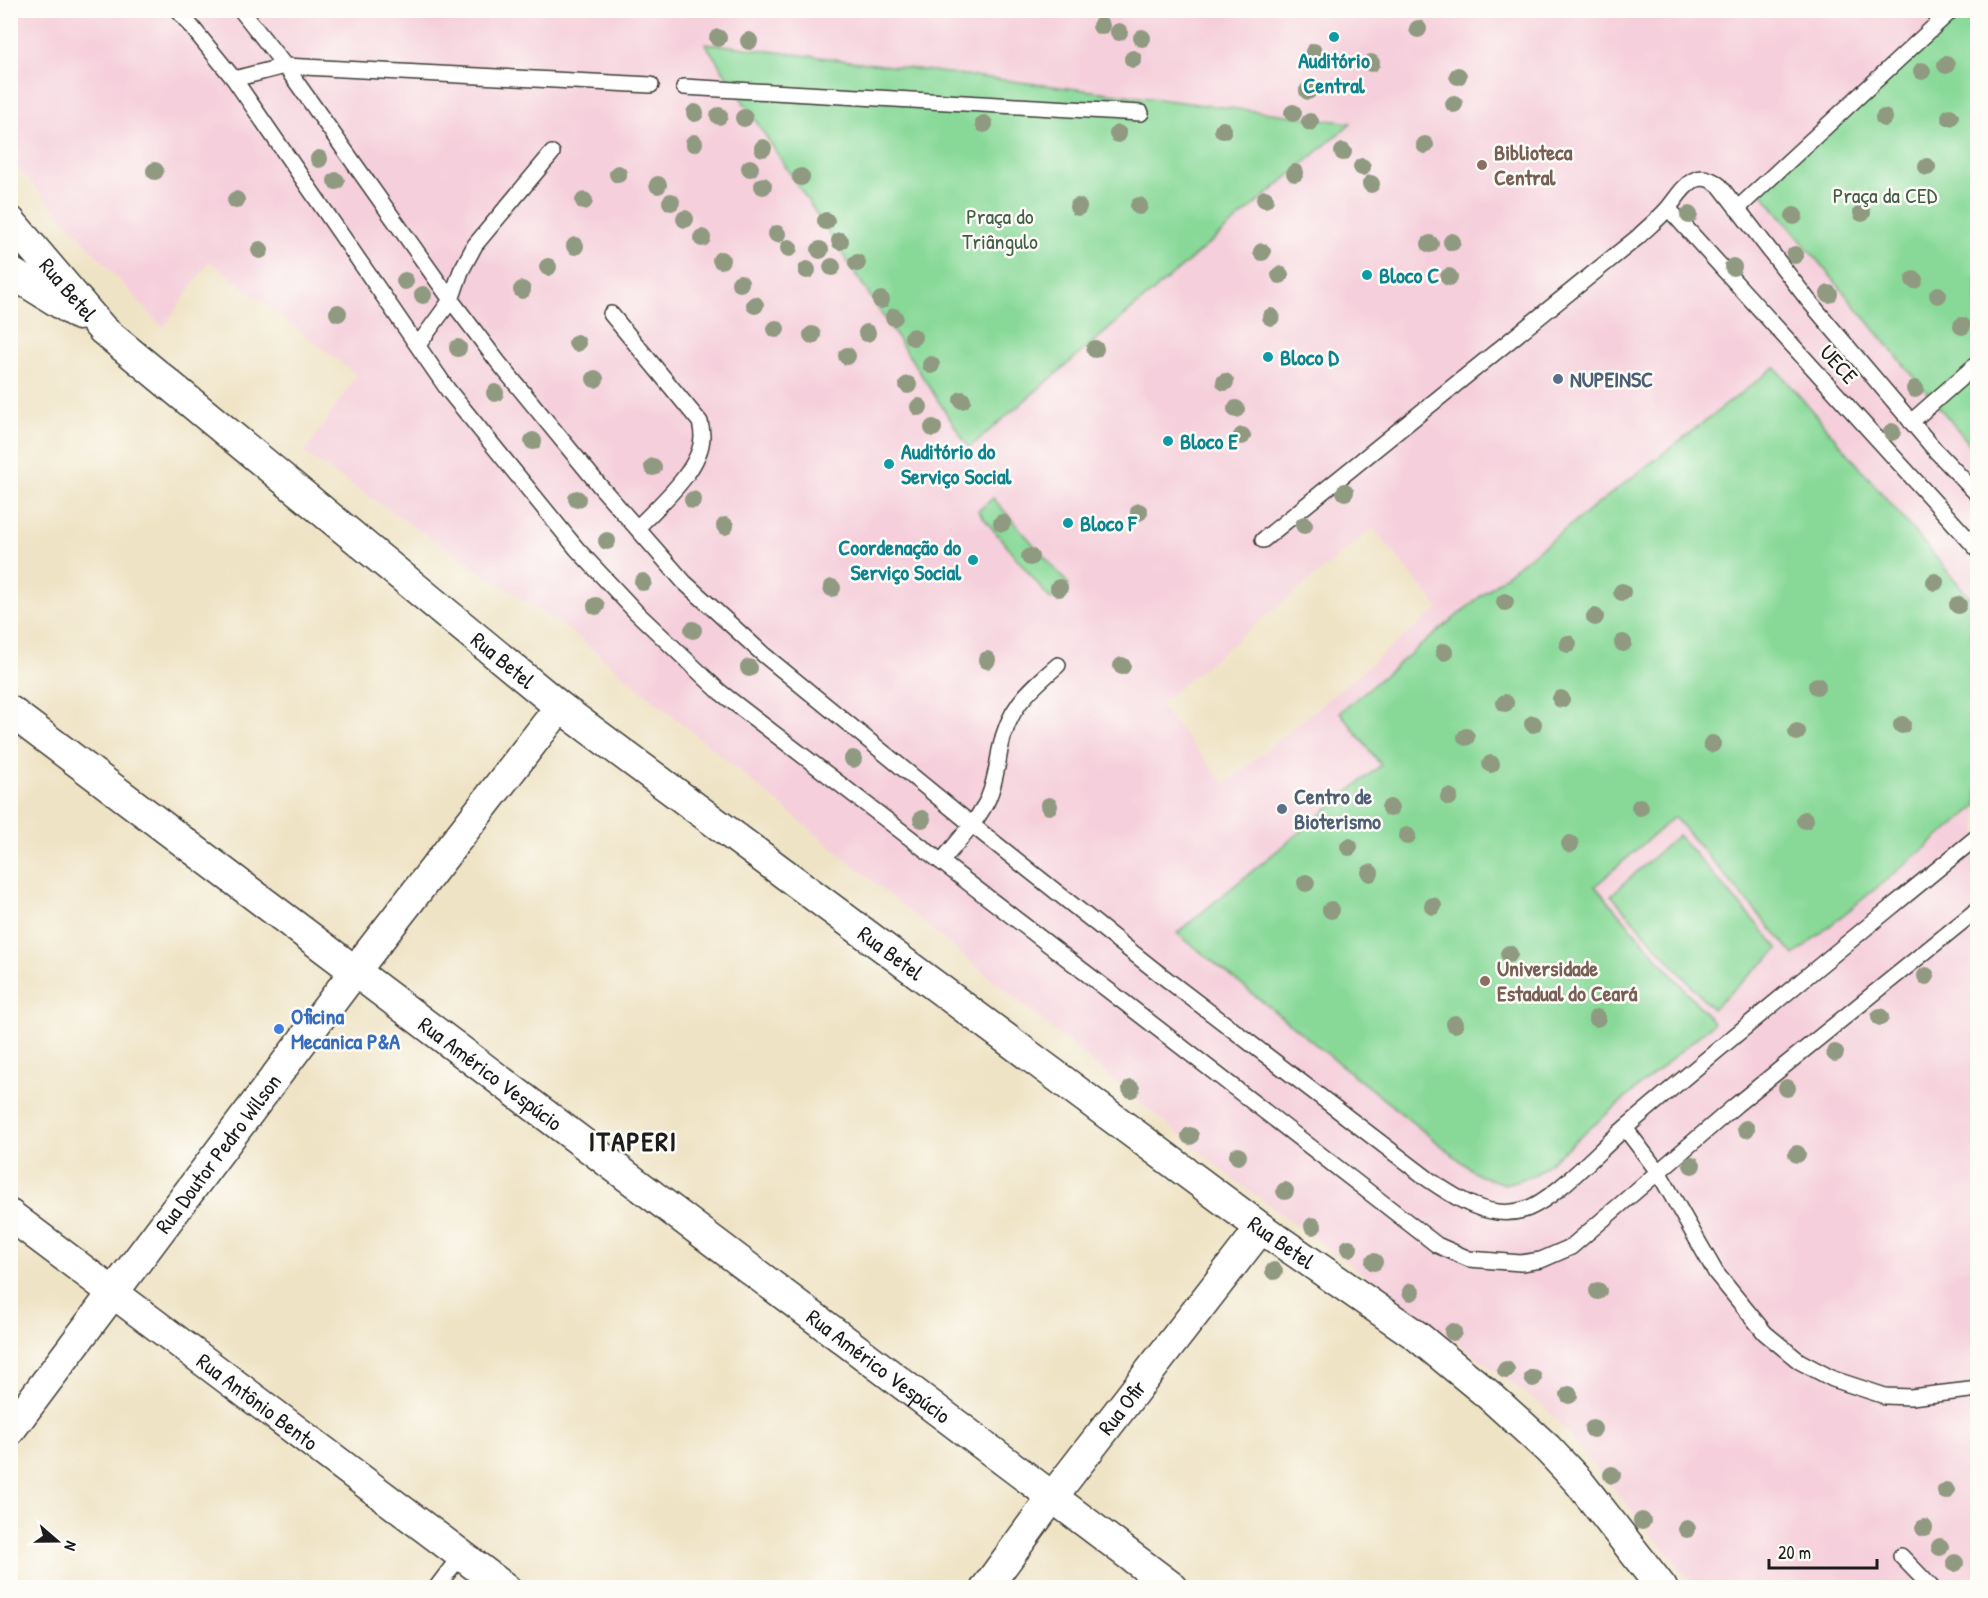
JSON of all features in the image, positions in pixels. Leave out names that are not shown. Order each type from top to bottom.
[{"type":"street","name":"Rua Betel","points":[[10,221],[103,330]]},
{"type":"street","name":"Rua Betel","points":[[10,272],[103,330],[560,707],[1261,1228],[1417,1336],[1490,1396],[1547,1448],[1579,1482],[1662,1587]]},
{"type":"street","name":"Rua Doutor Pedro Wilson","points":[[10,1430],[355,970],[560,707]]},
{"type":"street","name":"Rua Américo Vespúcio","points":[[10,711],[1173,1587]]},
{"type":"street","name":"Rua Antônio Bento","points":[[10,1215],[505,1587]]},
{"type":"street","name":"Rua Ofir","points":[[986,1587],[1053,1496],[1261,1228]]},
{"type":"lane","points":[[178,10],[234,79],[448,390],[577,549],[636,612],[720,692],[1437,1245],[1469,1259],[1521,1263],[1541,1260],[1571,1247],[1736,1106],[1977,909]]},
{"type":"lane","points":[[241,10],[285,66],[450,300],[599,485],[684,582],[728,624],[971,824],[1161,975],[1454,1197],[1482,1209],[1499,1212],[1523,1210],[1548,1197],[1625,1128],[1977,836]]},
{"type":"lane","points":[[1737,209],[1952,10]]},
{"type":"lane","points":[[234,79],[285,66],[651,85]]},
{"type":"lane","points":[[684,87],[1141,112]]},
{"type":"lane","points":[[418,345],[450,300],[461,271],[475,245],[552,153]]},
{"type":"lane","points":[[1263,540],[1638,237],[1668,208],[1689,182],[1700,178],[1715,182],[1808,300],[1911,422],[1977,495]]},
{"type":"lane","name":"UECE","points":[[1668,208],[1977,550]]},
{"type":"lane","points":[[611,314],[700,422],[702,437],[698,453],[689,470],[637,528]]},
{"type":"lane","points":[[1911,422],[1977,363]]},
{"type":"lane","points":[[941,862],[987,800],[997,776],[1000,749],[1012,714],[1025,694],[1058,665]]},
{"type":"lane","points":[[1625,1128],[1659,1173],[1716,1273],[1766,1333],[1799,1361],[1833,1379],[1885,1396],[1911,1397],[1977,1389]]},
{"type":"lane","points":[[436,1587],[461,1555]]},
{"type":"lane","points":[[1901,1556],[1932,1587]]},
{"type":"shaded area","name":"Universidade Estadual do Ceará","points":[[11,11],[1977,11],[1977,1587],[1695,1587],[1547,1409],[1231,1177],[570,631],[304,453],[357,375],[209,261],[163,328],[11,161]],"holes":[[[993,499],[1069,584],[1052,599],[978,511]],[[1373,528],[1439,608],[1225,784],[1159,704]]]},
{"type":"green space","name":"Praça da CED","points":[[1959,11],[1977,11],[1977,453],[1754,184]]},
{"type":"green space","name":"Praça do Triângulo","points":[[705,43],[1351,123],[969,448]]},
{"type":"green space","points":[[1775,367],[1977,606],[1977,806],[1794,955],[1674,817],[1595,886],[1714,1023],[1535,1175],[1505,1184],[1478,1175],[1177,933],[1381,765],[1340,712],[1511,571]]},
{"type":"green space","points":[[993,498],[1069,585],[1051,600],[978,511]]},
{"type":"green space","points":[[1678,835],[1779,949],[1712,1009],[1611,895]]},
{"type":"place","name":"Auditório Central","points":[[1334,37]]},
{"type":"place","name":"Biblioteca Central","points":[[1482,165]]},
{"type":"place","name":"Bloco C","points":[[1367,275]]},
{"type":"place","name":"Bloco D","points":[[1268,357]]},
{"type":"place","name":"NUPEINSC","points":[[1558,379]]},
{"type":"place","name":"Bloco E","points":[[1168,441]]},
{"type":"place","name":"Auditório do Serviço Social","points":[[889,464]]},
{"type":"place","name":"Bloco F","points":[[1068,523]]},
{"type":"place","name":"Coordenação do Serviço Social","points":[[973,560]]},
{"type":"place","name":"Centro de Bioterismo","points":[[1282,809]]},
{"type":"place","name":"Universidade Estadual do Ceará","points":[[1485,981]]},
{"type":"place","name":"Oficina Mecanica P&A","points":[[279,1029]]},
{"type":"district","name":"ITAPERI","points":[[633,1141]]}]
